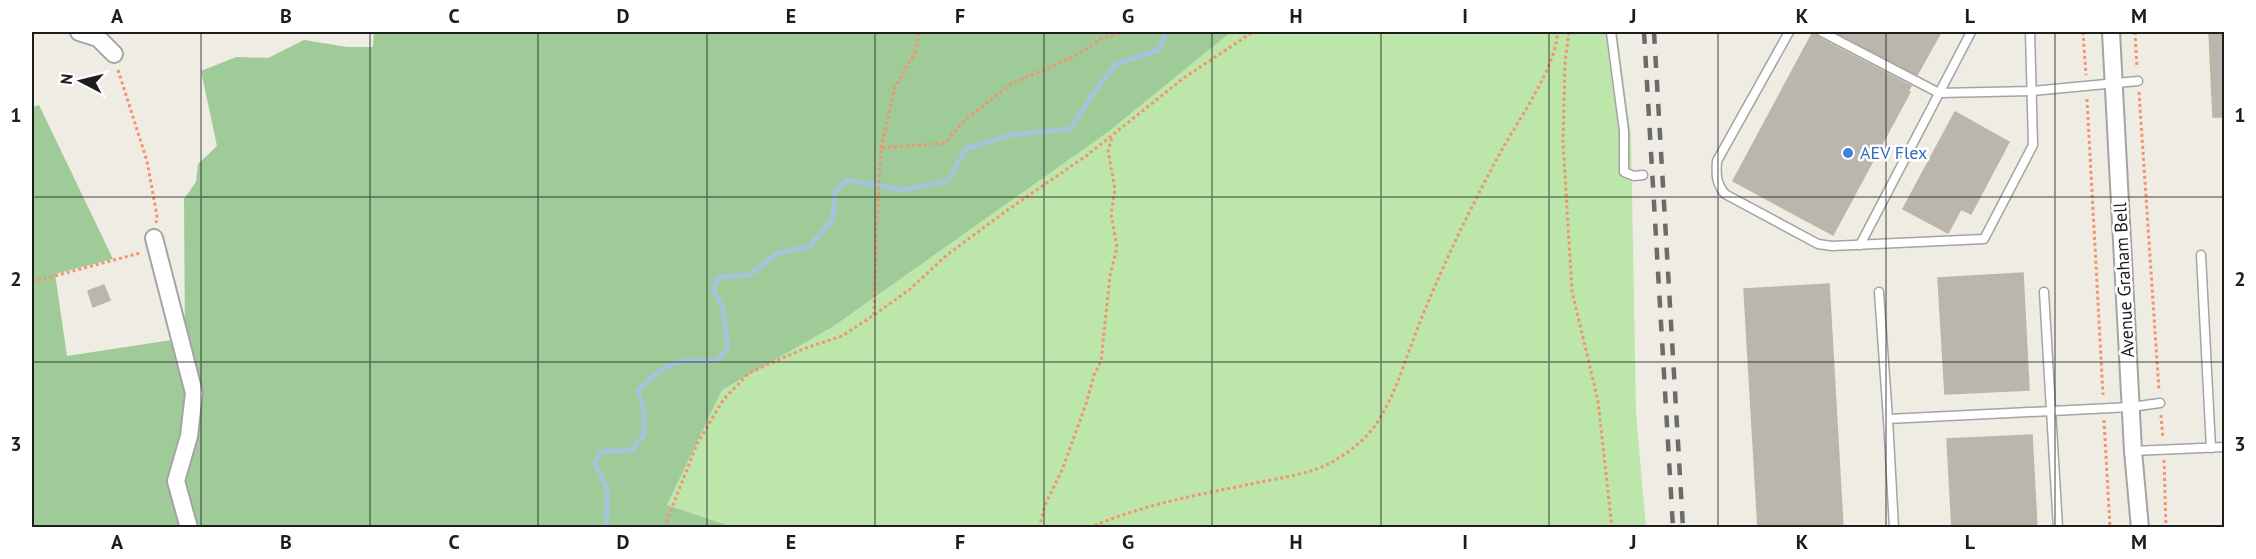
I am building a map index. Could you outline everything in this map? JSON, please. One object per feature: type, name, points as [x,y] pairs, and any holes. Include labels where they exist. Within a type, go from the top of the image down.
[{"type":"street","points":[[79,32],[98,38],[114,54]]},
{"type":"street","name":"Avenue Graham Bell","points":[[2111,32],[2133,451],[2140,528]]},
{"type":"street","points":[[154,238],[194,393],[189,436],[176,482],[189,528]]},
{"type":"lane","points":[[1611,32],[1624,131],[1624,172],[1634,176],[1643,175]]},
{"type":"lane","points":[[1789,32],[1717,161],[1718,185],[1725,194],[1818,244],[1832,246],[1984,239],[2033,145],[2030,32]]},
{"type":"lane","points":[[1822,32],[1939,93],[2032,91],[2138,81]]},
{"type":"lane","points":[[1860,245],[1971,32]]},
{"type":"lane","points":[[2201,255],[2211,448]]},
{"type":"lane","points":[[1879,292],[1894,528]]},
{"type":"lane","points":[[2044,292],[2058,528]]},
{"type":"lane","points":[[1888,419],[2131,407],[2160,403]]},
{"type":"lane","points":[[2133,451],[2224,447]]},
{"type":"path","points":[[874,315],[881,148],[895,87],[915,53],[919,32]]},
{"type":"path","points":[[881,148],[945,143],[965,120],[1011,84],[1075,56],[1100,39],[1124,32]]},
{"type":"path","points":[[664,528],[697,444],[723,400],[749,373],[803,349],[842,336],[874,315],[909,290],[947,255],[1112,135],[1185,77],[1253,32]]},
{"type":"path","points":[[1089,528],[1115,516],[1161,503],[1308,472],[1332,462],[1356,446],[1379,421],[1395,390],[1420,322],[1453,247],[1486,178],[1553,57],[1557,32]]},
{"type":"path","points":[[1569,32],[1565,61],[1563,142],[1572,291],[1598,401],[1612,528]]},
{"type":"path","points":[[2083,32],[2110,528]]},
{"type":"path","points":[[2135,32],[2163,450],[2166,528]]},
{"type":"path","points":[[32,282],[132,256],[145,251],[154,238],[157,216],[147,161],[114,54]]},
{"type":"path","points":[[1040,528],[1045,505],[1062,470],[1094,375],[1101,361],[1110,276],[1116,247],[1111,214],[1115,189],[1108,151],[1112,135]]},
{"type":"green space","points":[[374,32],[1231,32],[1108,132],[834,326],[722,390],[667,505],[732,527],[32,527],[32,107],[39,105],[113,259],[55,274],[67,356],[185,338],[184,199],[196,182],[198,164],[217,146],[201,71],[236,57],[268,58],[304,40],[347,47],[373,47]]},
{"type":"green space","points":[[1231,32],[1617,32],[1631,136],[1636,413],[1646,527],[732,528],[667,505],[722,390],[834,326],[1108,132]]},
{"type":"building","points":[[1813,32],[1816,32],[1819,38],[1911,86],[1908,91],[1910,92],[1833,235],[1733,181]]},
{"type":"building","points":[[1835,32],[1941,32],[1917,75]]},
{"type":"building","points":[[2209,32],[2224,32],[2224,117],[2213,117]]},
{"type":"building","points":[[1955,112],[2009,142],[1971,214],[1961,209],[1948,233],[1903,209]]},
{"type":"building","points":[[2023,273],[2029,390],[1945,394],[1938,278]]},
{"type":"building","points":[[1829,284],[1843,528],[1758,528],[1744,289]]},
{"type":"building","points":[[104,285],[110,300],[93,307],[88,291]]},
{"type":"building","points":[[2032,435],[2037,528],[1952,528],[1947,439]]},
{"type":"waterway","points":[[607,528],[607,488],[595,464],[600,452],[632,450],[644,435],[644,411],[638,390],[658,372],[681,362],[717,361],[728,347],[723,309],[713,289],[719,277],[749,275],[778,253],[809,247],[833,219],[835,192],[847,180],[902,190],[948,181],[966,149],[1010,135],[1071,129],[1090,98],[1116,64],[1159,50],[1166,32]]},
{"type":"railway","points":[[1644,32],[1673,528]]},
{"type":"railway","points":[[1654,32],[1683,528]]},
{"type":"place","name":"AEV Flex","points":[[1848,153]]}]
